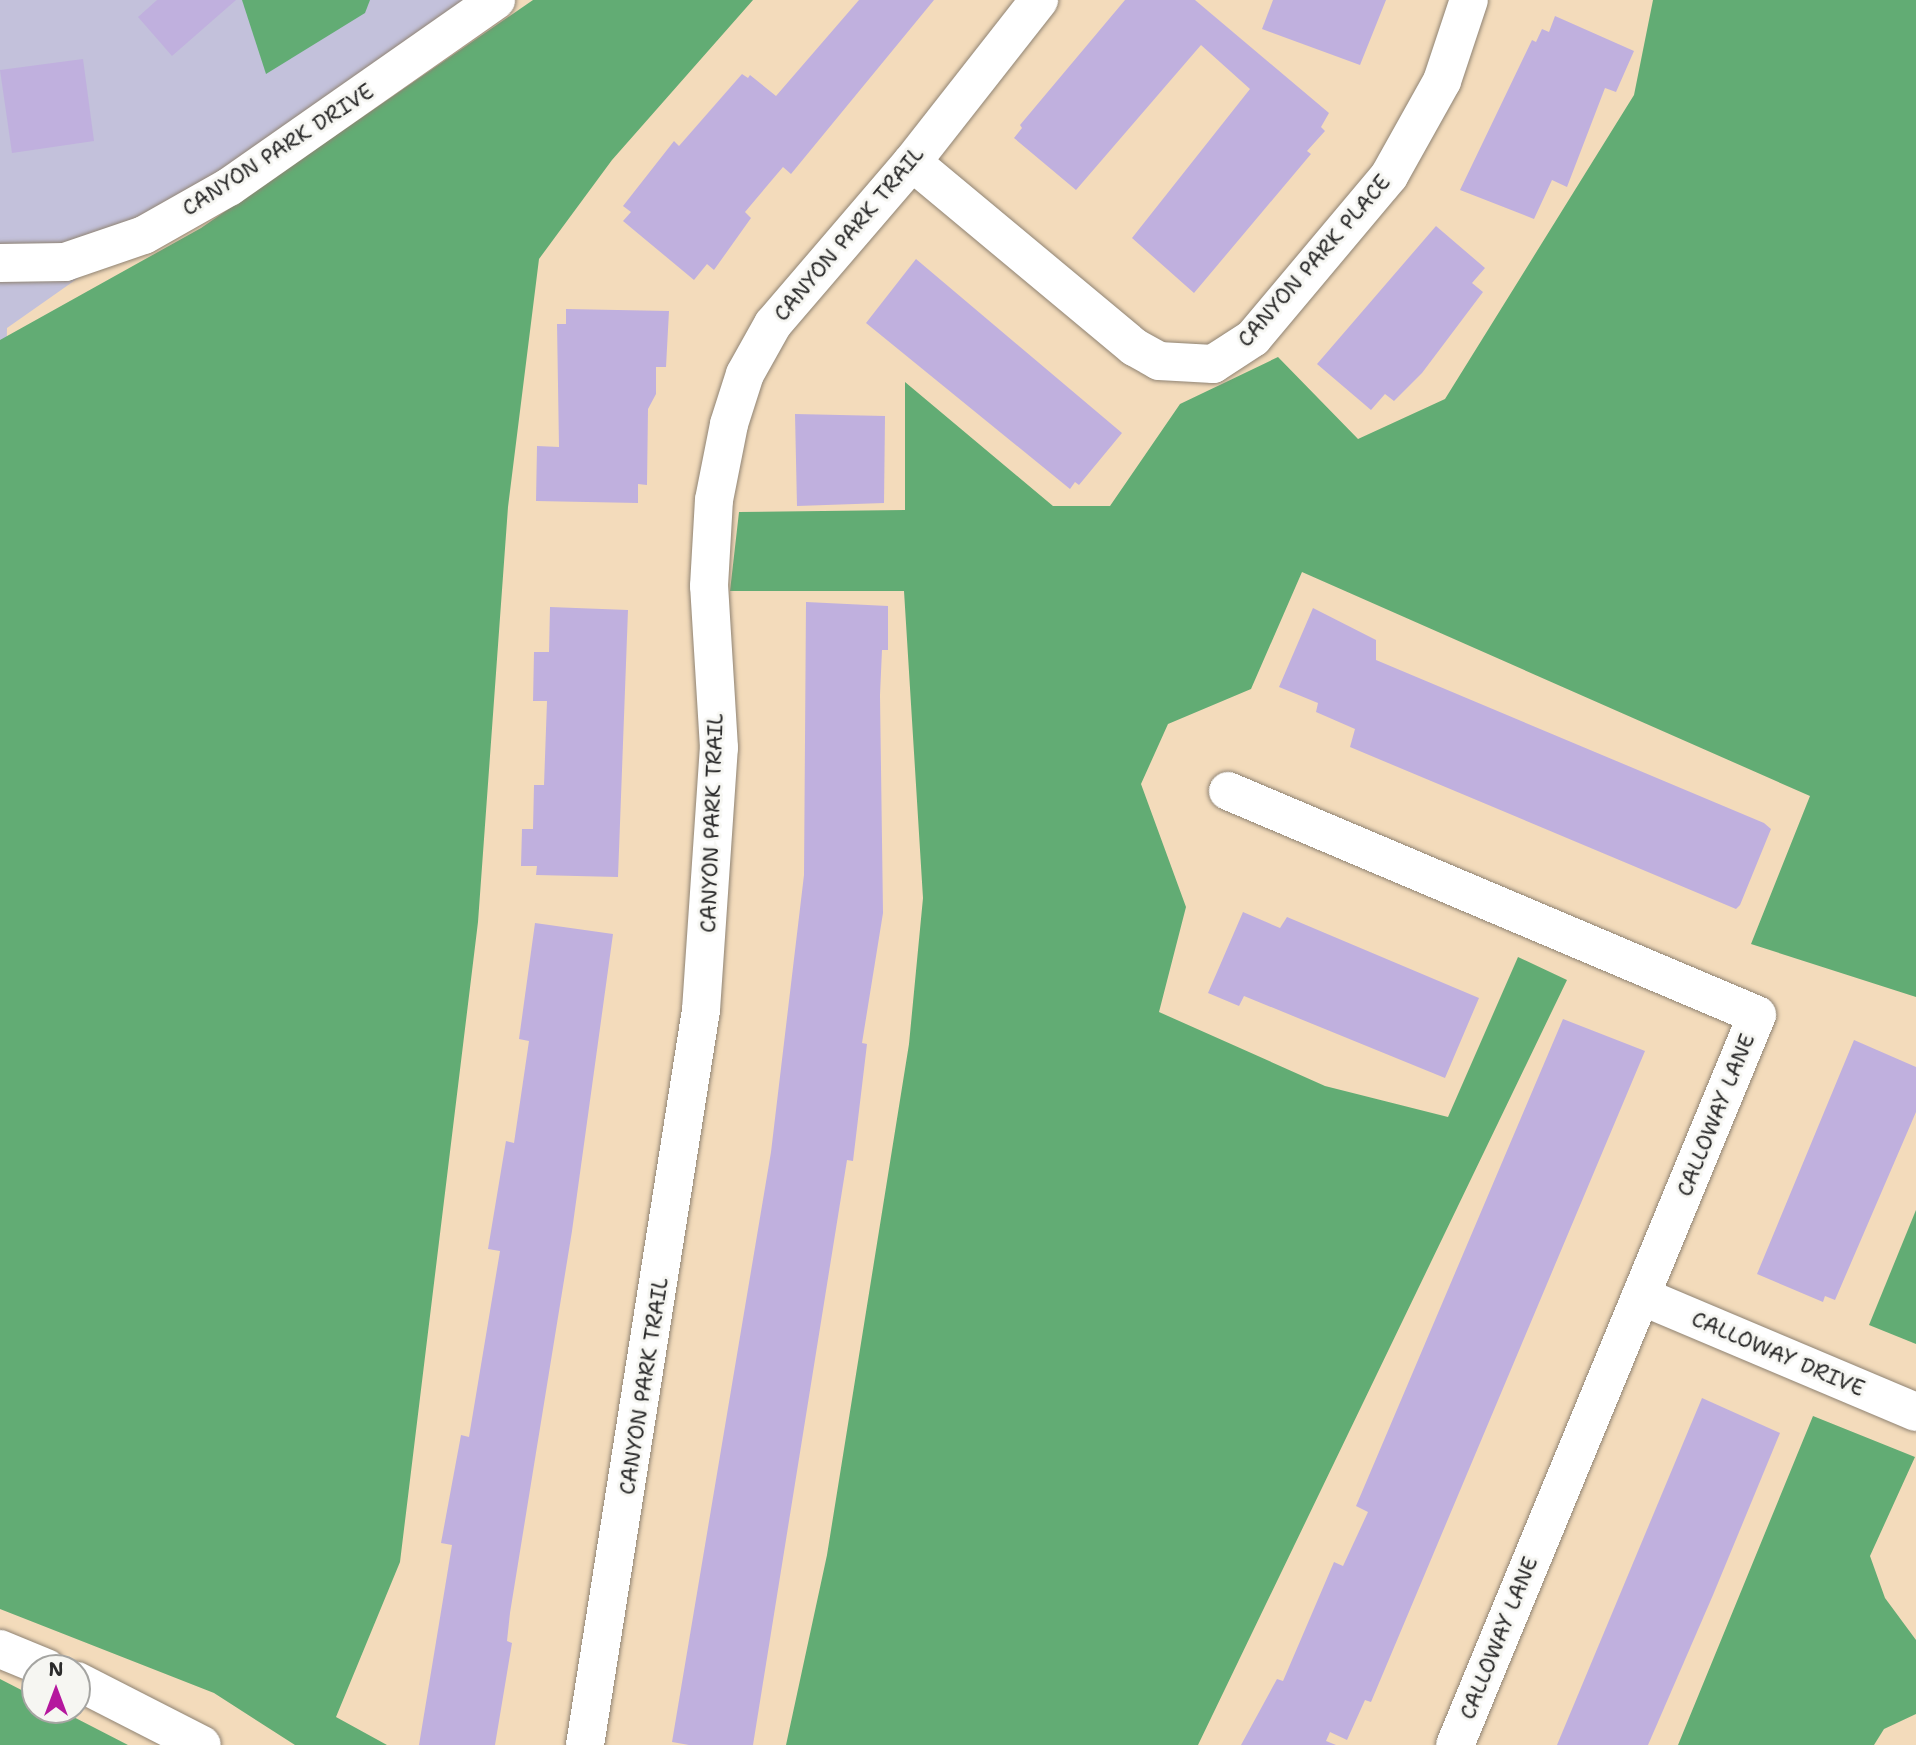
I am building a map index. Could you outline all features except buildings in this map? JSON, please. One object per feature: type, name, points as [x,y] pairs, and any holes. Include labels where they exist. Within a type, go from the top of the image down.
[{"type":"street","name":"CANYON PARK DRIVE","points":[[0,263],[65,262],[144,235],[229,187],[496,0]]},
{"type":"street","name":"CANYON PARK TRAIL","points":[[585,1745],[701,1010],[719,748],[709,586],[714,500],[729,424],[745,374],[773,324],[912,162],[1039,0]]},
{"type":"street","name":"CANYON PARK PLACE","points":[[912,162],[1134,347],[1159,361],[1213,364],[1253,338],[1389,176],[1442,81],[1469,0]]},
{"type":"street","name":"CALLOWAY LANE","points":[[1228,791],[1757,1015],[1455,1745]]},
{"type":"street","name":"CALLOWAY DRIVE","points":[[1641,1296],[1916,1412]]},
{"type":"street","points":[[0,1648],[21,1657]]},
{"type":"street","points":[[91,1688],[202,1745]]},
{"type":"shaded area","points":[[0,0],[474,0],[7,328],[0,703]]},
{"type":"green space","points":[[242,0],[370,0],[365,13],[266,74]]},
{"type":"green space","points":[[533,0],[753,0],[612,160],[539,259],[508,507],[478,922],[400,1562],[336,1717],[387,1745],[295,1745],[214,1693],[0,1609],[0,340],[201,228]]},
{"type":"green space","points":[[1653,0],[1916,0],[1916,997],[1751,944],[1810,796],[1302,572],[1251,689],[1168,724],[1141,784],[1186,907],[1159,1012],[1325,1086],[1448,1117],[1518,957],[1567,980],[1198,1745],[786,1745],[827,1555],[909,1044],[923,898],[904,591],[730,591],[739,512],[905,510],[905,382],[1053,506],[1110,506],[1180,404],[1278,357],[1358,439],[1445,399],[1634,95]]},
{"type":"green space","points":[[1916,1210],[1916,1344],[1869,1325]]},
{"type":"green space","points":[[1813,1416],[1915,1457],[1870,1556],[1885,1598],[1916,1640],[1916,1714],[1884,1729],[1874,1745],[1678,1745]]},
{"type":"green space","points":[[0,1679],[21,1690],[21,1724],[87,1724],[128,1745],[0,1745]]}]
